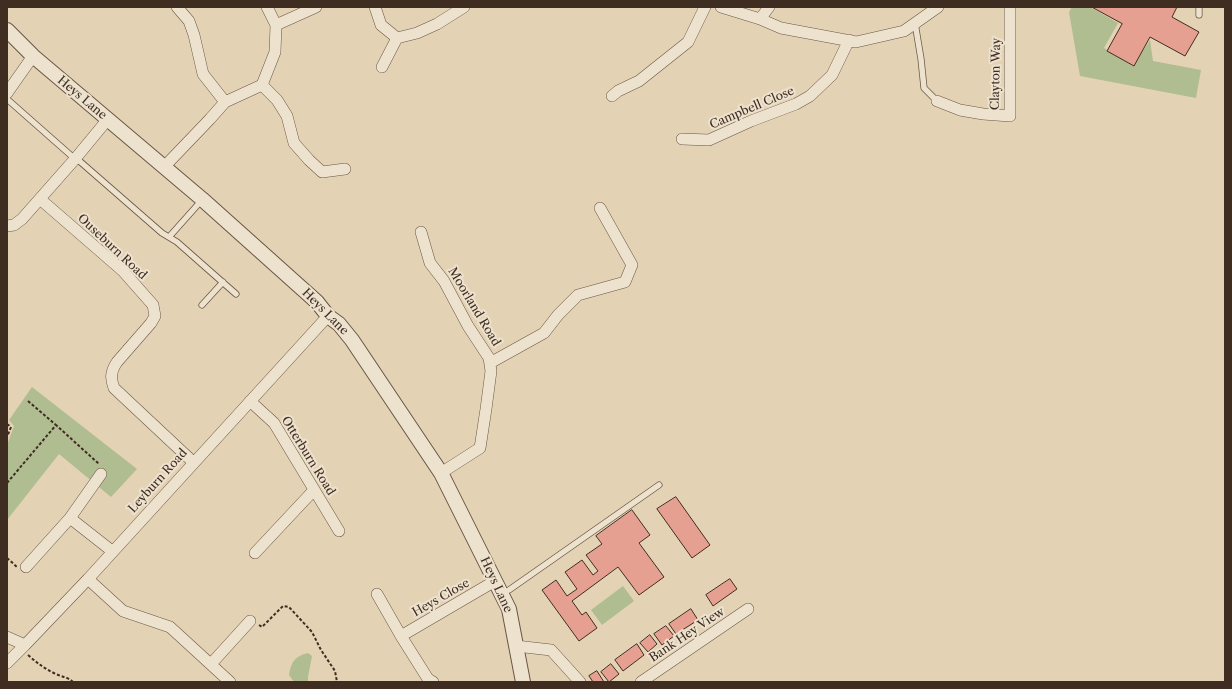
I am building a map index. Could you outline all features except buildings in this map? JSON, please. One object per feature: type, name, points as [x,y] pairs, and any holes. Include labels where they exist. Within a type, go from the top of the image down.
[{"type":"street","points":[[177,7],[189,21],[194,35],[203,74],[225,102]]},
{"type":"street","points":[[164,167],[225,102],[262,85],[275,52],[276,25],[267,7]]},
{"type":"street","points":[[276,25],[316,7]]},
{"type":"street","points":[[375,7],[381,25],[397,38]]},
{"type":"street","points":[[382,67],[397,38],[416,33],[437,24],[464,7]]},
{"type":"street","points":[[612,96],[618,91],[639,81],[688,42],[705,7]]},
{"type":"street","points":[[721,7],[760,19],[781,28],[856,42],[904,31],[938,7]]},
{"type":"street","points":[[760,19],[769,7]]},
{"type":"street","name":"Clayton Way","points":[[937,101],[960,110],[983,114],[1010,116],[1010,7]]},
{"type":"street","name":"Heys Lane","points":[[7,30],[33,56],[202,199],[317,302],[328,316],[339,324],[352,340],[441,473],[509,609],[523,682]]},
{"type":"street","name":"Campbell Close","points":[[682,139],[709,140],[751,121],[796,104],[810,96],[832,75],[849,40]]},
{"type":"street","points":[[7,93],[33,56]]},
{"type":"street","points":[[262,85],[277,100],[287,116],[294,143],[309,160],[322,172],[344,170]]},
{"type":"street","points":[[7,226],[14,225],[22,219],[108,119]]},
{"type":"street","name":"Ouseburn Road","points":[[40,199],[123,271],[154,305],[155,316],[151,323],[117,362],[113,368],[111,381],[114,388],[193,462]]},
{"type":"street","points":[[490,363],[544,333],[558,315],[578,295],[625,282],[632,265],[600,208]]},
{"type":"street","name":"Moorland Road","points":[[421,232],[430,262],[444,281],[468,326],[489,358],[490,363],[487,401],[480,448],[441,473]]},
{"type":"street","name":"Leyburn Road","points":[[7,663],[88,578],[328,316]]},
{"type":"street","name":"Otterburn Road","points":[[250,401],[274,423],[339,531]]},
{"type":"street","points":[[26,567],[70,518],[101,474]]},
{"type":"street","points":[[256,553],[314,490]]},
{"type":"street","points":[[70,518],[112,551]]},
{"type":"street","points":[[88,578],[123,611],[170,627],[230,682]]},
{"type":"street","name":"Heys Close","points":[[401,636],[498,587]]},
{"type":"street","points":[[377,594],[428,679],[433,682]]},
{"type":"street","name":"Bank Hey View","points":[[641,682],[748,609]]},
{"type":"street","points":[[211,664],[250,621]]},
{"type":"street","points":[[7,637],[23,647]]},
{"type":"street","points":[[516,646],[551,650],[580,682]]},
{"type":"lane","points":[[1199,7],[1199,15]]},
{"type":"lane","points":[[915,23],[924,88],[937,101]]},
{"type":"lane","points":[[7,99],[162,233],[177,242],[236,294]]},
{"type":"lane","points":[[169,237],[202,199]]},
{"type":"lane","points":[[202,305],[223,282]]},
{"type":"lane","points":[[498,587],[509,590],[659,485]]},
{"type":"path","points":[[28,401],[101,466],[101,474]]},
{"type":"path","points":[[7,424],[11,427],[7,437]]},
{"type":"path","points":[[7,484],[56,425]]},
{"type":"path","points":[[250,621],[262,627],[283,606],[289,607],[312,632],[321,650],[335,671],[337,682]]},
{"type":"path","points":[[23,647],[42,667],[68,678],[73,682]]},
{"type":"green space","points":[[1072,7],[1090,7],[1118,23],[1104,48],[1133,66],[1150,40],[1153,61],[1201,70],[1196,98],[1080,76],[1069,12]]},
{"type":"green space","points":[[32,387],[137,469],[111,497],[59,454],[7,520],[7,445],[14,426],[9,420]]},
{"type":"green space","points":[[623,586],[634,601],[602,625],[591,610]]},
{"type":"green space","points":[[308,653],[312,656],[308,682],[294,682],[289,675],[292,663],[300,656]]}]
